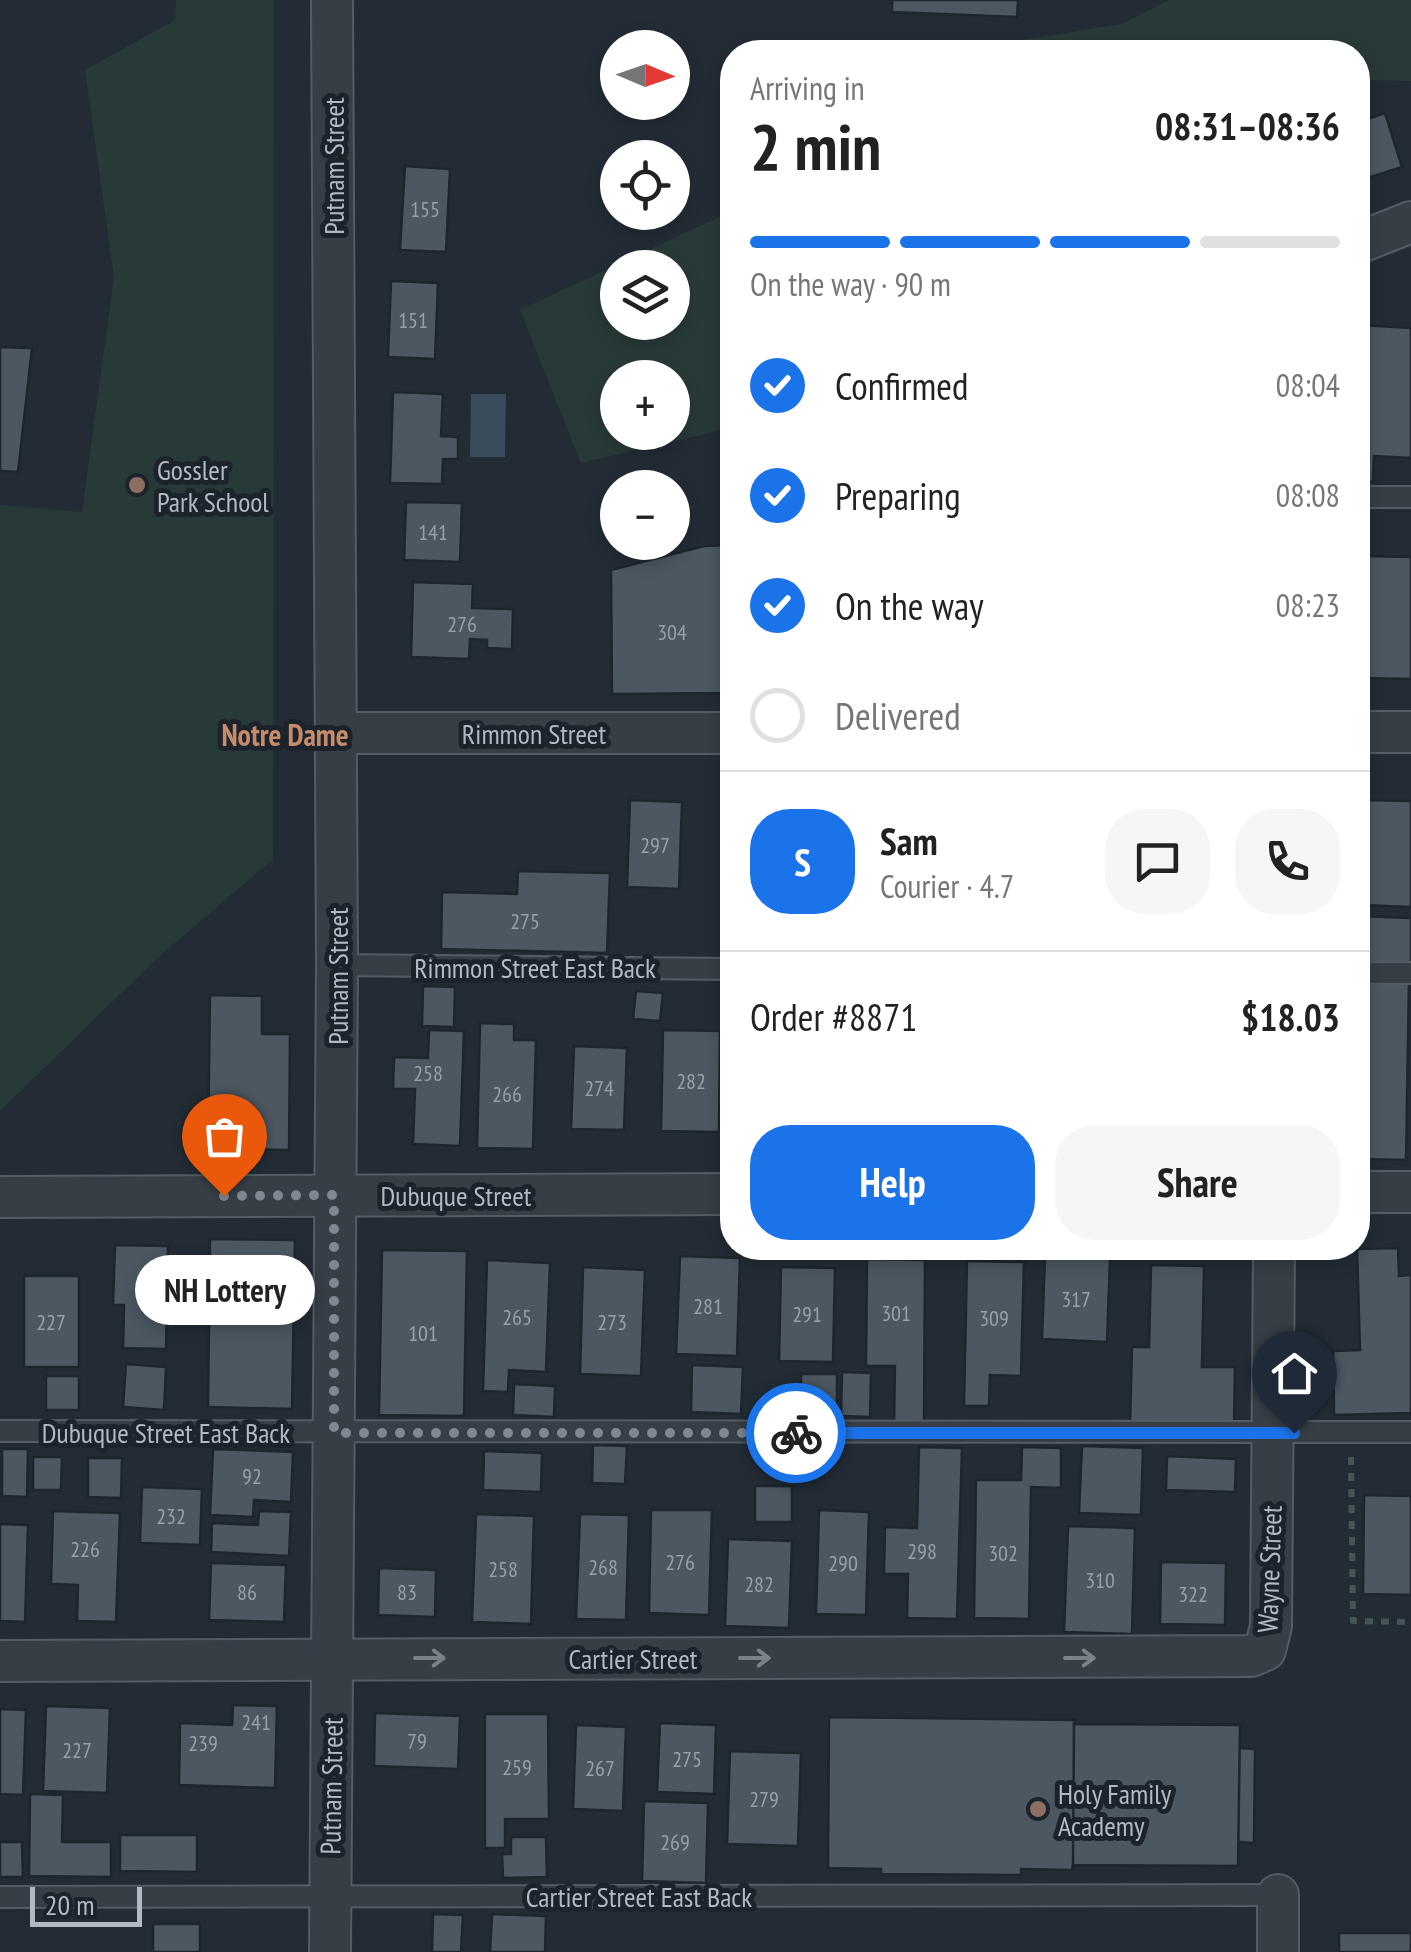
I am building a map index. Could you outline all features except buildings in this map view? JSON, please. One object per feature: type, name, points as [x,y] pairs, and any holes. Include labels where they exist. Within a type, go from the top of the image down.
[{"type":"street","name":"Putnam Street","points":[[330,1952],[338,966],[332,0]]},
{"type":"street","points":[[1370,238],[1411,222]]},
{"type":"street","points":[[1370,732],[1411,732]]},
{"type":"street","name":"Rimmon Street","points":[[336,734],[720,733]]},
{"type":"street","points":[[1370,1192],[1411,1192]]},
{"type":"street","name":"Dubuque Street","points":[[0,1197],[720,1194]]},
{"type":"street","name":"Wayne Street","points":[[1265,1650],[1271,1626],[1274,1260]]},
{"type":"street","name":"Cartier Street","points":[[0,1661],[1234,1658],[1265,1650]]},
{"type":"street","points":[[1278,1894],[1278,1952]]},
{"type":"lane","points":[[1370,497],[1411,498]]},
{"type":"lane","name":"Rimmon Street East Back","points":[[338,966],[720,969]]},
{"type":"lane","points":[[1370,973],[1411,973]]},
{"type":"lane","name":"Dubuque Street East Back","points":[[0,1431],[1411,1432]]},
{"type":"lane","name":"Cartier Street East Back","points":[[0,1896],[1278,1894]]},
{"type":"path","points":[[1351,1446],[1353,1621],[1411,1622]]},
{"type":"shaded area","name":"Gossler Park School","points":[[176,0],[274,0],[273,859],[153,962],[0,1111],[0,505],[82,512],[114,277],[85,70],[175,20]]},
{"type":"shaded area","points":[[1169,0],[1411,0],[1411,81],[1370,80],[1370,40],[1021,40],[1122,24]]},
{"type":"shaded area","points":[[720,217],[720,429],[690,437],[690,360],[600,360],[600,450],[636,450],[581,463],[520,310],[600,273],[600,340],[690,340],[690,250],[648,250]]},
{"type":"water","points":[[471,394],[506,394],[505,457],[470,457]]},
{"type":"way so far","points":[[224,1196],[334,1195],[334,1433],[796,1433]]},
{"type":"place","name":"Gossler Park School","points":[[137,485]]},
{"type":"place","name":"NH Lottery","points":[[224,1196]]},
{"type":"place","name":"Holy Family Academy","points":[[1038,1809]]},
{"type":"district","name":"Notre Dame","points":[[285,734]]},
{"type":"route","points":[[796,1433],[1294,1433]]}]
